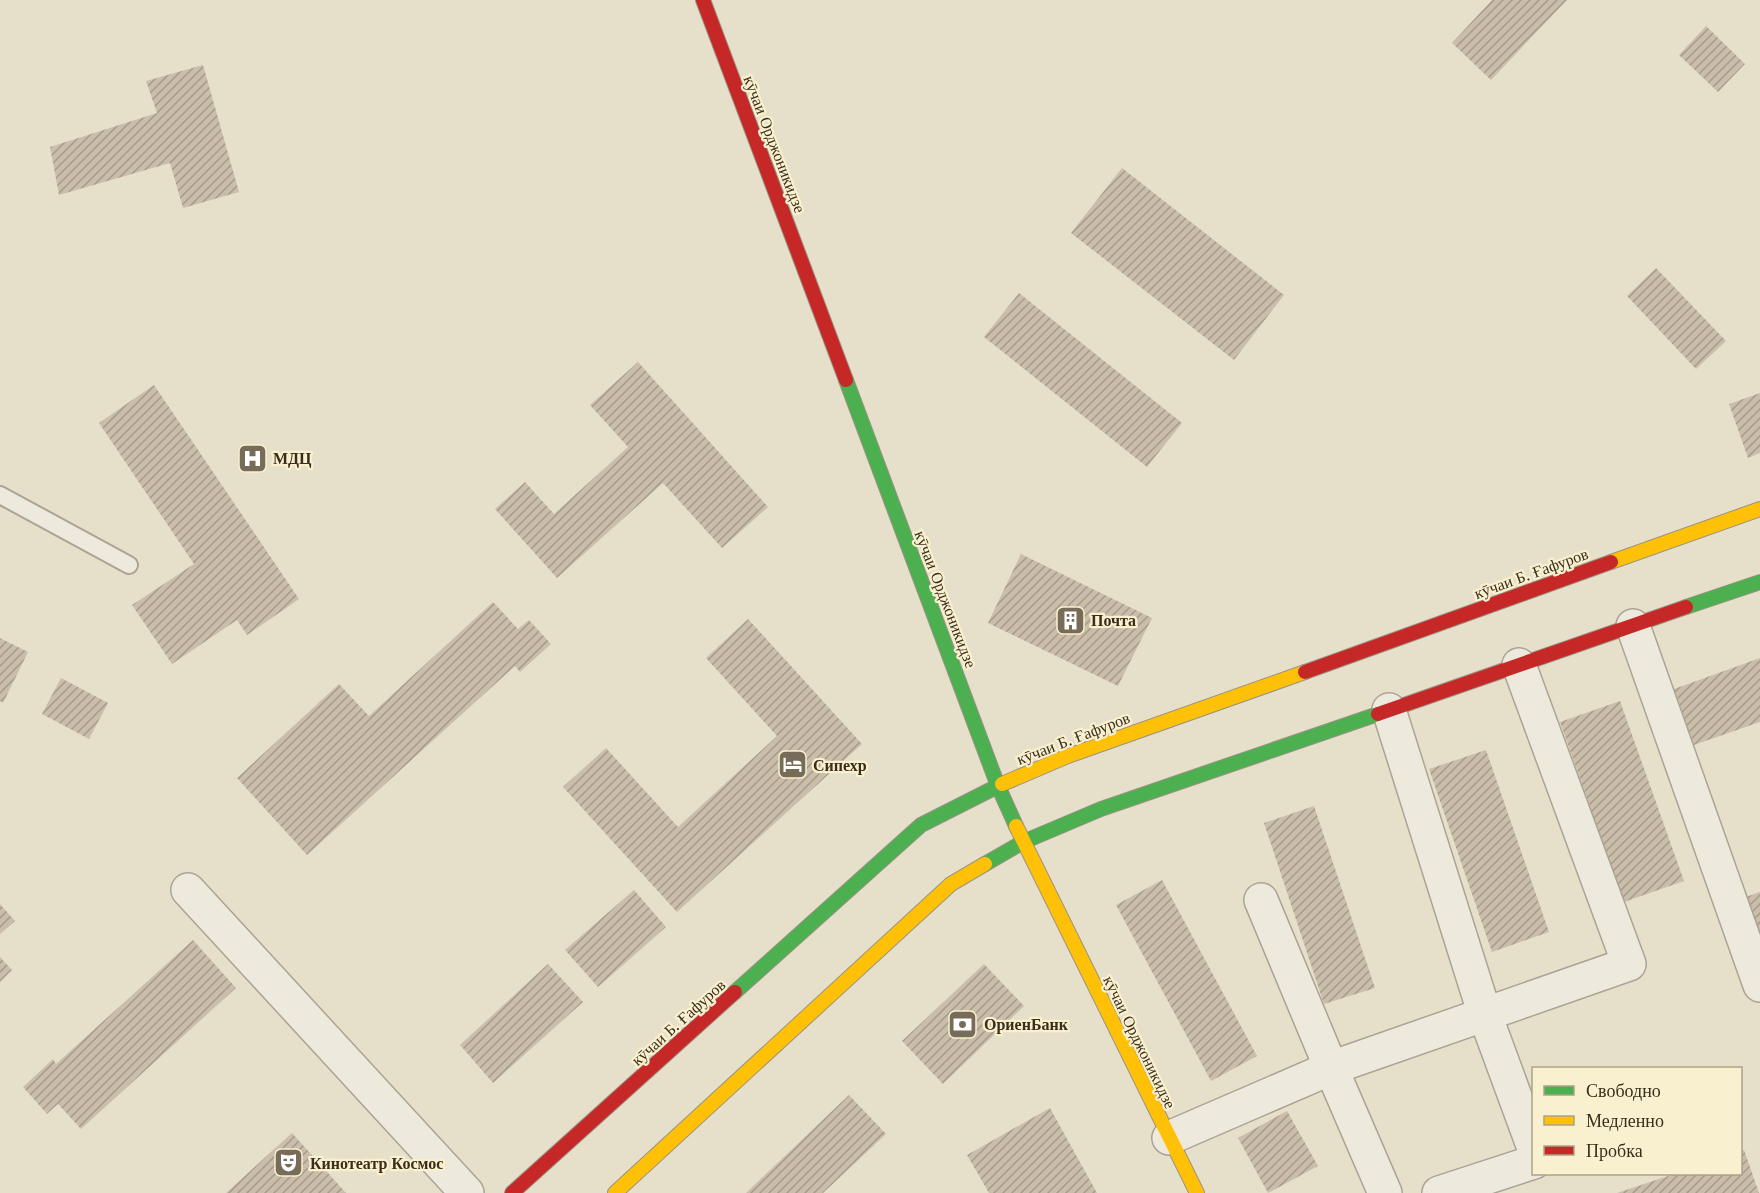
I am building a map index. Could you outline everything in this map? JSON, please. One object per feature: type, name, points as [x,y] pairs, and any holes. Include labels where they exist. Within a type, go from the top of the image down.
[{"type":"main road","name":"кӯчаи Орджоникидзе","points":[[703,0],[998,786],[1023,842],[1197,1193]]},
{"type":"main road","name":"кӯчаи Б. Ғафуров","points":[[512,1193],[921,825],[998,786],[1068,756],[1760,509]]},
{"type":"main road","points":[[615,1193],[951,884],[1023,842],[1101,809],[1760,582]]},
{"type":"street","points":[[1633,626],[1760,985]]},
{"type":"street","points":[[1169,1137],[1331,1068],[1629,964],[1519,665]]},
{"type":"street","points":[[1389,710],[1485,1015],[1532,1145]]},
{"type":"street","points":[[188,890],[467,1193]]},
{"type":"street","points":[[1261,900],[1385,1193]]},
{"type":"street","points":[[1439,1193],[1532,1162]]},
{"type":"lane","points":[[0,495],[129,565]]},
{"type":"building","points":[[1492,0],[1567,0],[1491,80],[1452,43]]},
{"type":"building","points":[[1706,26],[1745,64],[1718,92],[1679,55]]},
{"type":"building","points":[[203,65],[239,192],[183,208],[170,163],[59,195],[50,147],[157,113],[146,81]]},
{"type":"building","points":[[1122,168],[1284,295],[1234,360],[1071,233]]},
{"type":"building","points":[[1656,268],[1726,341],[1696,369],[1627,296]]},
{"type":"building","points":[[1019,293],[1182,423],[1147,467],[984,337]]},
{"type":"building","points":[[638,362],[768,507],[722,548],[663,483],[557,578],[495,509],[525,482],[554,514],[628,447],[590,405]]},
{"type":"building","points":[[154,385],[299,599],[247,635],[237,620],[172,664],[132,605],[194,564],[99,423]]},
{"type":"building","points":[[1760,393],[1760,453],[1748,458],[1729,404]]},
{"type":"building","name":"Почта","points":[[1021,554],[1152,618],[1118,686],[988,623]]},
{"type":"building","points":[[493,602],[518,629],[529,620],[551,644],[520,672],[515,666],[307,855],[237,778],[339,684],[369,716]]},
{"type":"building","name":"Сипехр","points":[[748,619],[862,744],[677,912],[563,787],[606,748],[678,827],[777,736],[706,658]]},
{"type":"building","points":[[0,638],[28,652],[3,703],[0,701]]},
{"type":"building","points":[[1760,658],[1760,722],[1694,745],[1674,689]]},
{"type":"building","points":[[61,678],[108,703],[89,739],[42,714]]},
{"type":"building","points":[[1620,701],[1684,881],[1624,902],[1560,722]]},
{"type":"building","points":[[1486,750],[1549,932],[1492,952],[1429,769]]},
{"type":"building","points":[[1314,806],[1375,988],[1324,1004],[1264,823]]},
{"type":"building","points":[[1162,880],[1257,1056],[1211,1081],[1116,905]]},
{"type":"building","points":[[634,890],[666,927],[598,987],[565,950]]},
{"type":"building","points":[[1760,892],[1760,956],[1740,899]]},
{"type":"building","points":[[0,904],[15,921],[0,934]]},
{"type":"building","points":[[193,940],[236,988],[81,1129],[58,1104],[47,1114],[23,1087],[53,1059],[56,1064]]},
{"type":"building","points":[[0,957],[12,970],[0,982]]},
{"type":"building","points":[[548,964],[583,1002],[493,1083],[460,1045]]},
{"type":"building","name":"ОриенБанк","points":[[984,964],[1024,1006],[943,1084],[902,1041]]},
{"type":"building","points":[[849,1095],[886,1134],[823,1193],[746,1193]]},
{"type":"building","points":[[1050,1108],[1097,1193],[989,1193],[967,1155]]},
{"type":"building","points":[[1287,1111],[1318,1166],[1268,1193],[1238,1138]]},
{"type":"building","name":"Кинотеатр Космос","points":[[292,1133],[346,1193],[226,1193]]},
{"type":"building","points":[[1742,1150],[1744,1150],[1759,1193],[1617,1193],[1671,1175],[1742,1175]]},
{"type":"traffic: fast","points":[[846,380],[998,786],[1016,826]]},
{"type":"traffic: fast","points":[[1686,607],[1760,582]]},
{"type":"traffic: fast","points":[[985,864],[1023,842],[1101,809],[1378,714]]},
{"type":"traffic: fast","points":[[735,992],[921,825],[1002,784]]},
{"type":"traffic: slow","points":[[1611,562],[1760,509]]},
{"type":"traffic: slow","points":[[1002,784],[1068,756],[1305,672]]},
{"type":"traffic: slow","points":[[1016,826],[1197,1193]]},
{"type":"traffic: slow","points":[[615,1193],[951,884],[985,864]]},
{"type":"traffic: jam","points":[[703,0],[846,380]]},
{"type":"traffic: jam","points":[[1305,672],[1611,562]]},
{"type":"traffic: jam","points":[[1378,714],[1686,607]]},
{"type":"traffic: jam","points":[[512,1193],[735,992]]},
{"type":"place","name":"МДЦ","points":[[252,458]]},
{"type":"place","name":"Почта","points":[[1070,620]]},
{"type":"place","name":"Сипехр","points":[[792,765]]},
{"type":"place","name":"ОриенБанк","points":[[963,1024]]},
{"type":"place","name":"Кинотеатр Космос","points":[[289,1163]]}]
